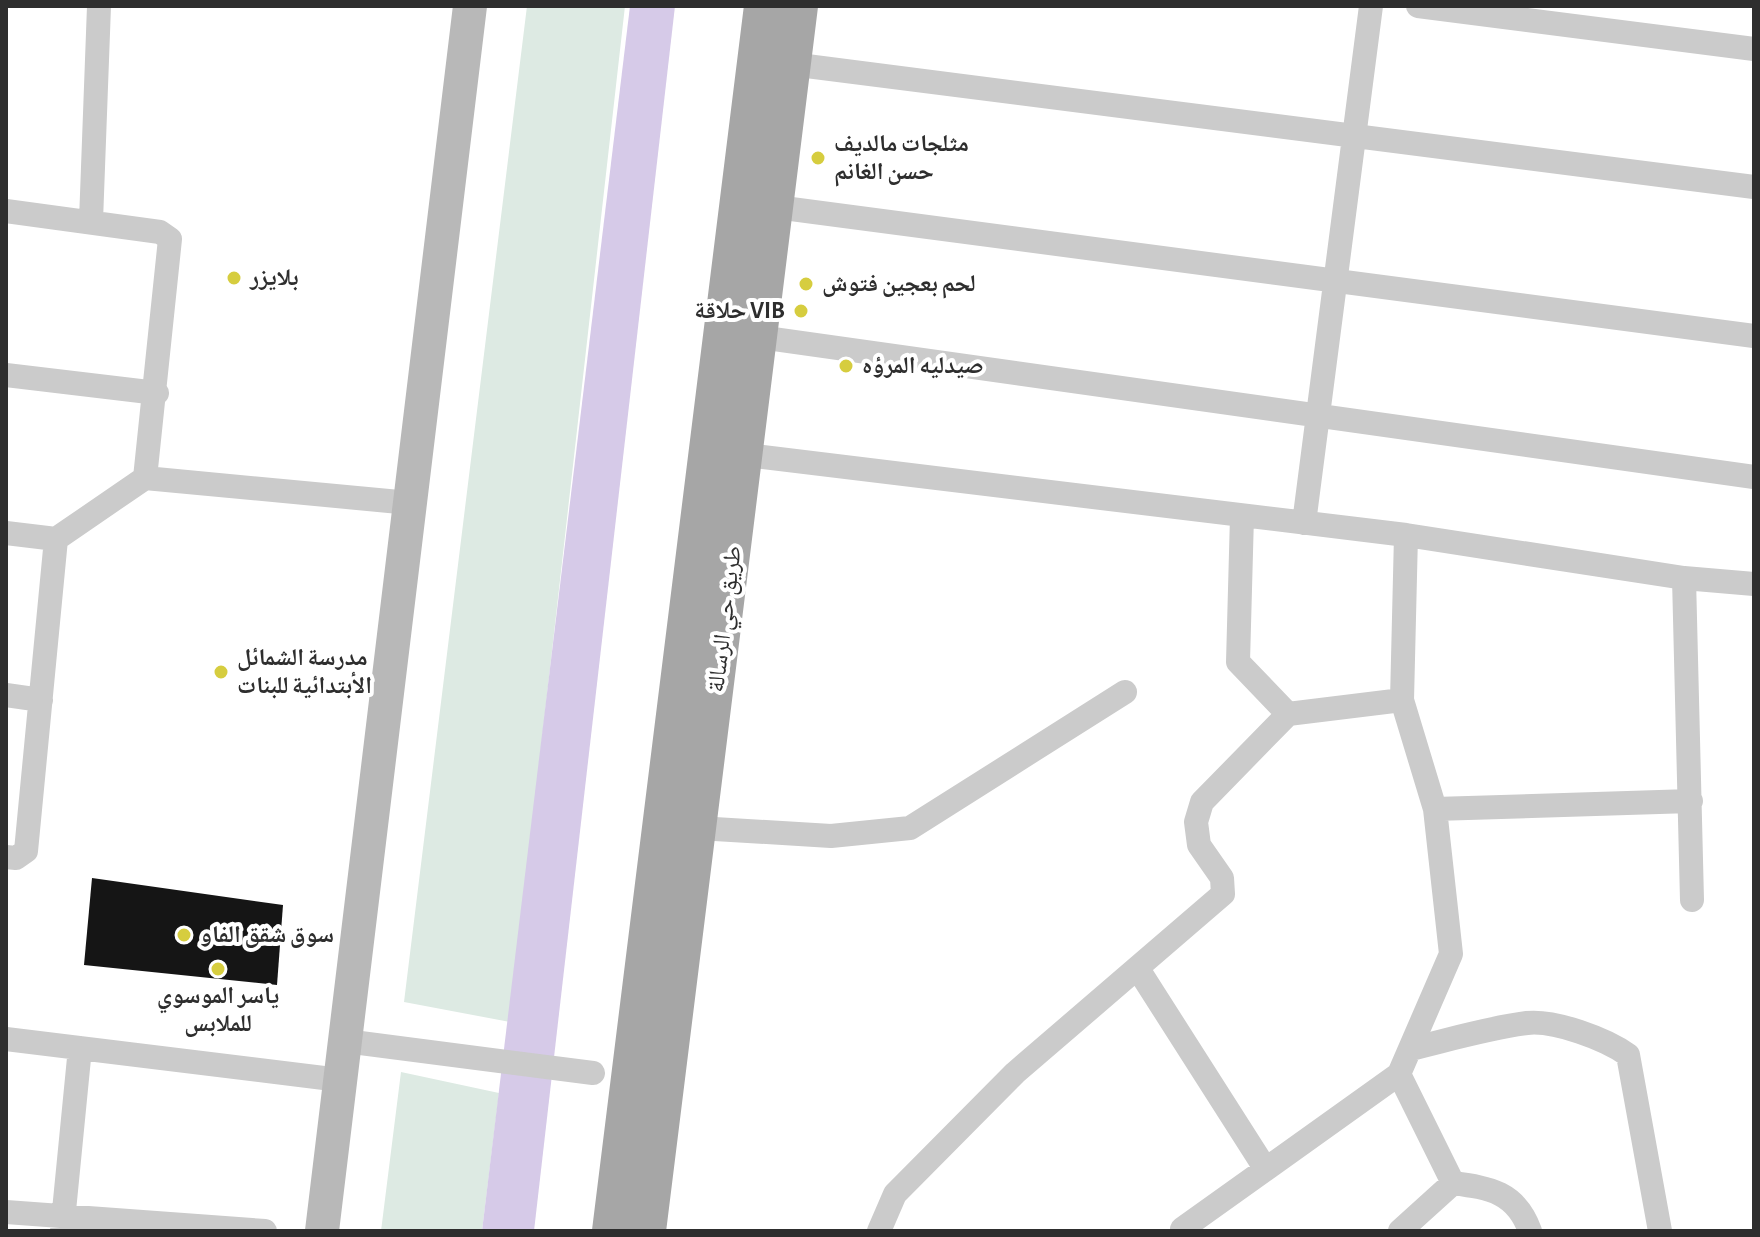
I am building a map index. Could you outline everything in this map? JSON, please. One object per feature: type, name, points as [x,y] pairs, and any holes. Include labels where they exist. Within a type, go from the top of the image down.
[{"type":"main road","name":"طريق حي الرسالة","points":[[647,1231],[639,1153],[611,1074],[763,6]]},
{"type":"main road","name":"طريق حي الرسالة","points":[[611,1231],[666,1079],[746,455],[799,6]]},
{"type":"main road","points":[[611,1074],[666,1079]]},
{"type":"street","points":[[91,221],[99,6]]},
{"type":"street","points":[[322,1231],[470,6]]},
{"type":"street","points":[[1304,523],[1371,6]]},
{"type":"street","points":[[1418,6],[1754,49]]},
{"type":"street","points":[[791,64],[1754,187]]},
{"type":"street","points":[[776,207],[1754,336]]},
{"type":"street","points":[[6,211],[160,232],[170,239],[157,393],[145,478]]},
{"type":"street","points":[[760,337],[1754,477]]},
{"type":"street","points":[[6,375],[157,393]]},
{"type":"street","points":[[746,455],[1406,535],[1684,578],[1754,584]]},
{"type":"street","points":[[6,533],[56,539],[145,478],[410,503]]},
{"type":"street","points":[[1242,516],[1238,662],[1288,714]]},
{"type":"street","points":[[1183,1231],[1265,1168],[1399,1074],[1451,954],[1435,809],[1402,700],[1406,535]]},
{"type":"street","points":[[6,857],[16,858],[26,851],[56,539]]},
{"type":"street","points":[[1684,578],[1692,900]]},
{"type":"street","points":[[698,828],[831,836],[910,828],[1125,692]]},
{"type":"street","points":[[6,695],[41,700]]},
{"type":"street","points":[[879,1231],[895,1194],[1015,1073],[1223,894],[1222,878],[1199,845],[1196,822],[1202,802],[1288,714],[1402,700]]},
{"type":"street","points":[[1435,809],[1691,801]]},
{"type":"street","points":[[1138,969],[1265,1168]]},
{"type":"street","points":[[1410,1049],[1530,1022],[1602,1038],[1628,1055],[1660,1231]]},
{"type":"street","points":[[6,1039],[340,1080]]},
{"type":"street","points":[[345,1041],[611,1074]]},
{"type":"street","points":[[63,1224],[80,1048]]},
{"type":"street","points":[[1399,1074],[1453,1183]]},
{"type":"street","points":[[1400,1231],[1453,1183]]},
{"type":"street","points":[[1453,1183],[1498,1191],[1523,1212],[1530,1231]]},
{"type":"street","points":[[6,1212],[63,1224],[265,1231]]},
{"type":"shaded area","points":[[527,6],[625,6],[510,1022],[404,1002]]},
{"type":"shaded area","points":[[630,6],[675,6],[534,1231],[482,1231]]},
{"type":"shaded area","points":[[401,1072],[499,1093],[482,1231],[381,1231]]},
{"type":"building","name":"سوق شقق الفاو","points":[[92,878],[283,905],[277,985],[84,965]]},
{"type":"place","name":"مثلجات مالديف حسن الغانم","points":[[818,158]]},
{"type":"place","name":"بلايزر","points":[[234,278]]},
{"type":"place","name":"لحم بعجين فتوش","points":[[806,284]]},
{"type":"place","name":"حلاقة VIB","points":[[801,311]]},
{"type":"place","name":"صيدليه المرؤه","points":[[846,366]]},
{"type":"place","name":"مدرسة الشمائل الأبتدائية للبنات","points":[[221,672]]},
{"type":"place","name":"سوق شقق الفاو","points":[[184,935]]},
{"type":"place","name":"ياسر الموسوي للملابس","points":[[218,969]]}]
